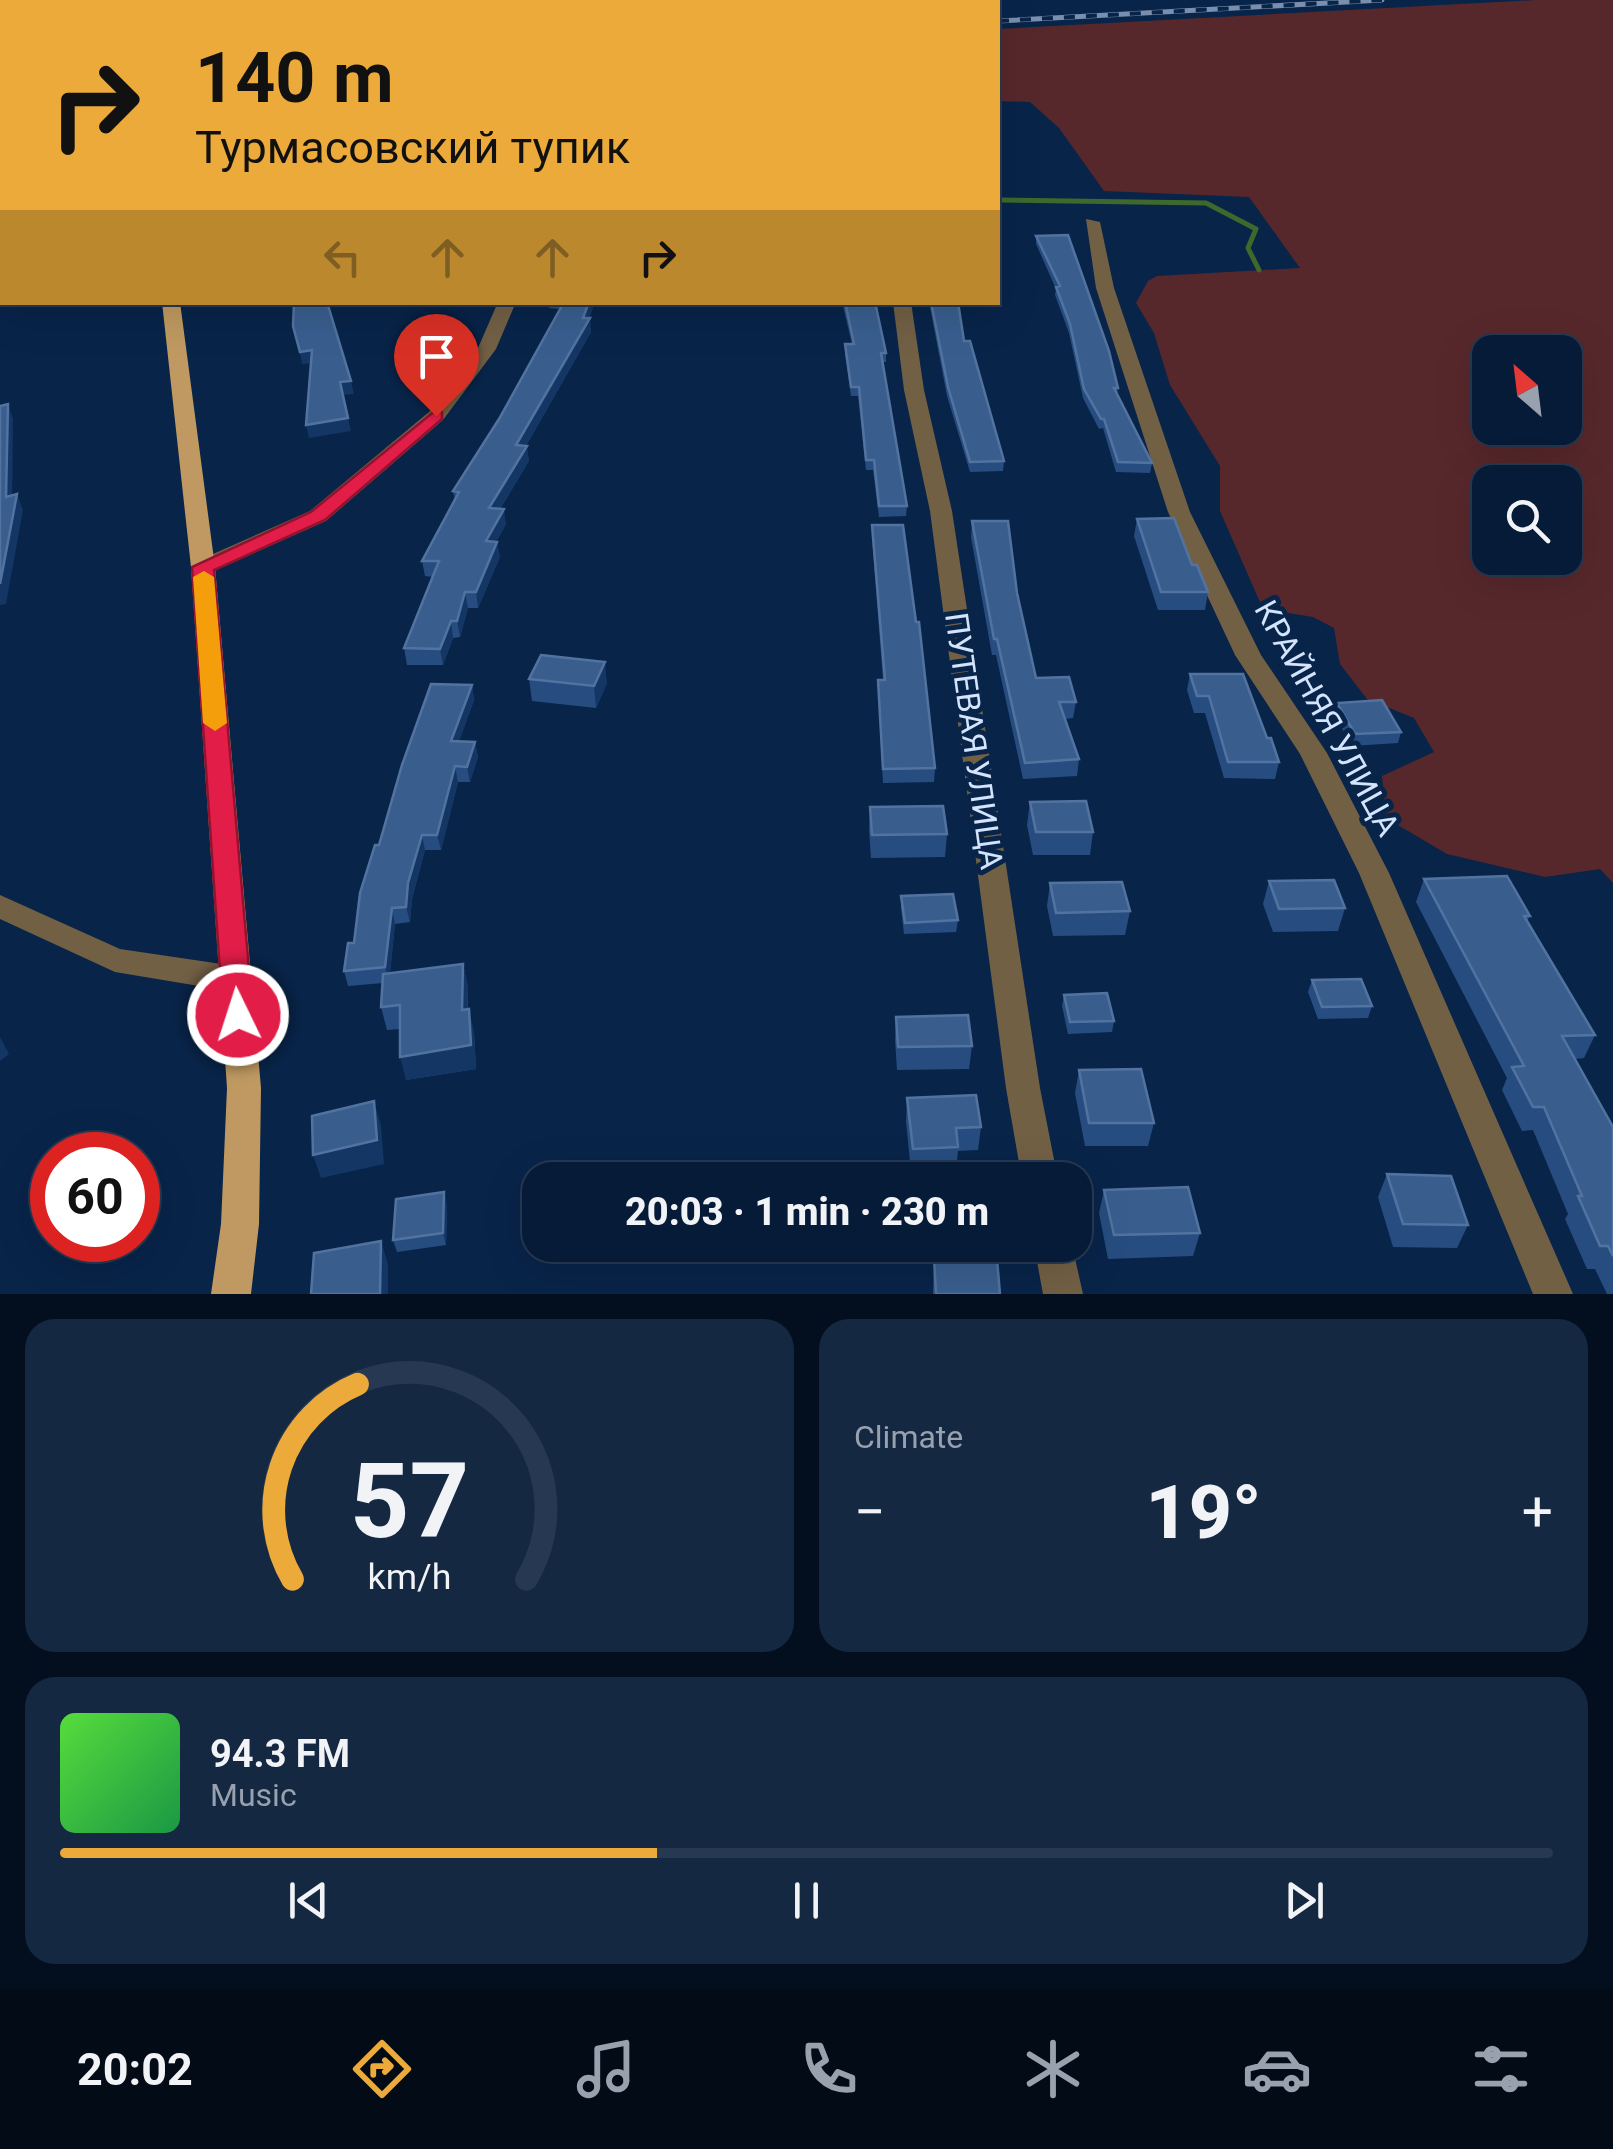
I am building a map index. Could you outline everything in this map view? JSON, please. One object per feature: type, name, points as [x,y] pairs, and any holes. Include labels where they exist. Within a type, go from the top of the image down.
[{"type":"main road","points":[[171,305],[203,567],[244,1088],[240,1224],[232,1294]]},
{"type":"street","name":"КРАЙНЯЯ УЛИЦА","points":[[1092,222],[1105,288],[1178,512],[1248,655],[1313,753],[1374,873],[1553,1294]]},
{"type":"street","points":[[203,567],[318,516],[436,416],[487,349],[506,305]]},
{"type":"street","name":"ПУТЕВАЯ УЛИЦА","points":[[902,305],[914,390],[941,511],[1022,1088],[1036,1162]]},
{"type":"street","points":[[0,906],[115,960],[236,979]]},
{"type":"street","points":[[1056,1262],[1062,1294]]},
{"type":"shaded area","points":[[1536,0],[1613,0],[1613,883],[1600,869],[1545,877],[1447,854],[1386,818],[1382,776],[1434,752],[1414,718],[1367,699],[1340,664],[1334,628],[1313,617],[1263,609],[1220,511],[1220,466],[1170,385],[1154,333],[1136,303],[1148,281],[1157,276],[1300,268],[1249,197],[1104,191],[1059,128],[1030,102],[1000,101],[1000,29]]},
{"type":"building","points":[[1068,235],[1109,351],[1118,388],[1114,388],[1152,463],[1118,462],[1104,419],[1084,389],[1070,324],[1056,287],[1060,286],[1036,236]]},
{"type":"building","points":[[294,305],[328,305],[351,381],[340,382],[348,418],[306,425],[312,350],[300,352],[293,326]]},
{"type":"building","points":[[562,305],[588,305],[583,318],[590,318],[516,445],[527,446],[489,508],[504,509],[486,541],[497,542],[476,592],[465,592],[457,621],[451,621],[440,649],[404,648],[439,561],[422,561],[459,492],[453,491],[499,419]]},
{"type":"building","points":[[846,305],[876,305],[907,506],[879,506],[874,460],[866,460],[859,387],[851,387],[845,344],[854,344]]},
{"type":"building","points":[[932,305],[958,305],[964,341],[970,341],[1004,461],[970,462],[948,387]]},
{"type":"building","points":[[8,404],[6,497],[17,494],[0,584],[0,406]]},
{"type":"building","points":[[1174,518],[1192,565],[1197,565],[1208,592],[1161,592],[1137,519]]},
{"type":"building","points":[[972,521],[1008,521],[1017,593],[1036,678],[1069,677],[1076,702],[1059,702],[1079,759],[1025,763],[994,639]]},
{"type":"building","points":[[872,525],[903,525],[919,622],[935,768],[883,769],[878,680],[885,680]]},
{"type":"building","points":[[541,655],[605,662],[594,686],[529,679]]},
{"type":"building","points":[[1190,674],[1243,674],[1279,762],[1228,762],[1209,696],[1197,696]]},
{"type":"building","points":[[431,684],[472,685],[451,741],[475,742],[467,767],[455,766],[437,835],[422,835],[408,883],[406,907],[392,908],[385,967],[344,971],[348,943],[354,943],[360,893]]},
{"type":"building","points":[[1382,700],[1401,732],[1355,734],[1337,703]]},
{"type":"building","points":[[1086,801],[1093,832],[1036,832],[1030,802]]},
{"type":"building","points":[[943,806],[947,834],[872,835],[870,807]]},
{"type":"building","points":[[1507,876],[1530,916],[1524,916],[1595,1035],[1562,1036],[1613,1127],[1613,1256],[1608,1246],[1600,1246],[1544,1107],[1533,1107],[1512,1067],[1524,1066],[1424,879]]},
{"type":"building","points":[[1334,880],[1345,908],[1279,909],[1269,881]]},
{"type":"building","points":[[1122,882],[1130,911],[1056,913],[1050,883]]},
{"type":"building","points":[[953,894],[958,920],[905,923],[901,896]]},
{"type":"building","points":[[463,964],[462,1010],[469,1009],[471,1045],[400,1057],[400,1005],[381,1007],[383,974]]},
{"type":"building","points":[[1361,979],[1372,1006],[1322,1007],[1312,980]]},
{"type":"building","points":[[1107,993],[1114,1021],[1070,1022],[1064,995]]},
{"type":"building","points":[[968,1015],[972,1046],[898,1047],[896,1017]]},
{"type":"building","points":[[1141,1069],[1154,1123],[1089,1123],[1079,1070]]},
{"type":"building","points":[[976,1095],[981,1127],[956,1128],[958,1147],[913,1149],[907,1098]]},
{"type":"building","points":[[374,1101],[377,1140],[313,1155],[312,1116]]},
{"type":"building","points":[[1387,1174],[1451,1176],[1468,1225],[1403,1224]]},
{"type":"building","points":[[1188,1187],[1200,1233],[1114,1235],[1104,1190]]},
{"type":"building","points":[[444,1192],[443,1233],[393,1240],[396,1199]]},
{"type":"building","points":[[381,1241],[380,1294],[311,1294],[314,1253]]},
{"type":"building","points":[[934,1262],[997,1262],[1000,1294],[936,1294]]},
{"type":"waterway","points":[[1000,200],[1206,203],[1256,229],[1248,248],[1259,270]]},
{"type":"railway","points":[[1000,21],[1382,0]]},
{"type":"slow traffic","points":[[204,577],[215,723]]},
{"type":"route","points":[[238,1015],[203,567],[318,516],[436,416]]}]
